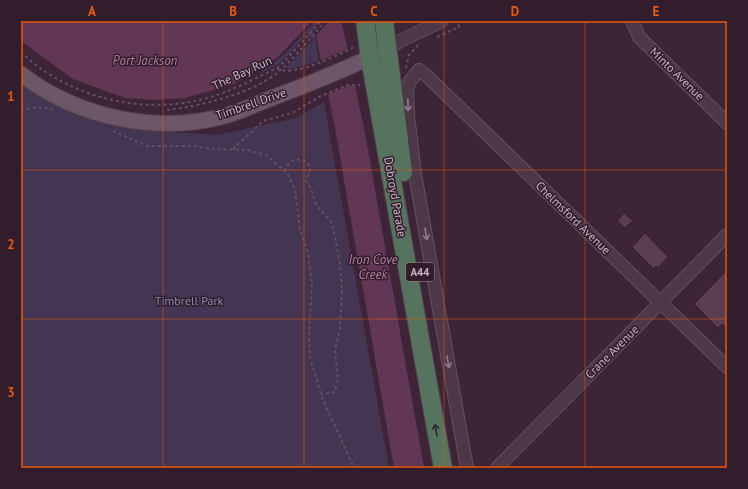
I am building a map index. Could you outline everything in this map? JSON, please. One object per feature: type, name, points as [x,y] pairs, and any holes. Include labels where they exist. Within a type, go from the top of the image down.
[{"type":"highway","name":"Dobroyd Parade","points":[[365,21],[364,61],[443,468]]},
{"type":"highway","name":"Dobroyd Parade","points":[[384,21],[397,51],[401,161],[456,468]]},
{"type":"main road","name":"Timbrell Drive","points":[[21,74],[54,96],[80,108],[104,116],[153,122],[179,122],[228,115],[364,61],[397,51]]},
{"type":"street","points":[[397,51],[400,41],[442,21]]},
{"type":"street","name":"Minto Avenue","points":[[632,21],[639,37],[727,124]]},
{"type":"street","name":"Chelmsford Avenue","points":[[419,70],[428,76],[727,367]]},
{"type":"street","name":"Dobroyd Parade","points":[[419,70],[410,81],[407,89],[408,115],[416,174],[467,468]]},
{"type":"street","name":"Crane Avenue","points":[[497,468],[727,235]]},
{"type":"path","name":"The Bay Run","points":[[21,52],[47,72],[76,89],[105,98],[135,104],[168,104],[206,99],[234,89],[276,68],[321,21]]},
{"type":"path","points":[[165,110],[204,104],[224,98],[269,79],[280,70],[326,21]]},
{"type":"path","points":[[432,39],[459,27],[457,21]]},
{"type":"path","points":[[406,70],[409,55],[418,45]]},
{"type":"path","points":[[276,68],[289,71],[316,64],[354,47]]},
{"type":"path","points":[[397,51],[409,55]]},
{"type":"path","points":[[232,149],[263,121],[292,113],[321,96],[348,85],[360,85]]},
{"type":"path","points":[[21,110],[39,107],[58,111]]},
{"type":"path","points":[[112,130],[128,139],[147,146],[193,146],[214,149],[247,150],[266,155],[284,171],[294,189],[300,230],[308,253],[312,283],[309,337],[310,358],[321,394],[354,468]]},
{"type":"path","points":[[284,171],[288,162],[294,159],[304,160],[308,163],[310,170],[306,181],[311,188],[316,205],[330,220],[333,227],[340,264],[342,291],[340,329],[335,351],[338,379],[337,387],[332,393],[321,394]]},
{"type":"green space","points":[[313,23],[319,61],[288,70],[286,68],[313,39],[307,34],[282,62],[262,73],[262,71],[285,54]]},
{"type":"green space","name":"Timbrell Park","points":[[21,84],[71,113],[102,123],[142,130],[217,135],[296,118],[324,102],[389,468],[21,468]]},
{"type":"water","name":"Port Jackson","points":[[21,21],[312,21],[278,57],[234,84],[185,98],[155,100],[125,98],[73,79],[21,41]]},
{"type":"water","name":"Iron Cove Creek","points":[[313,21],[340,21],[342,24],[365,133],[424,468],[394,468],[335,128]]},
{"type":"pier","points":[[319,21],[329,21],[315,37],[313,28]]},
{"type":"pier","points":[[349,48],[357,85],[348,86],[326,95],[319,61]]},
{"type":"building","points":[[624,213],[633,221],[625,228],[617,221]]},
{"type":"building","points":[[645,233],[668,257],[658,268],[656,266],[654,269],[632,247]]},
{"type":"building","points":[[727,270],[727,329],[722,324],[718,328],[694,304]]}]
